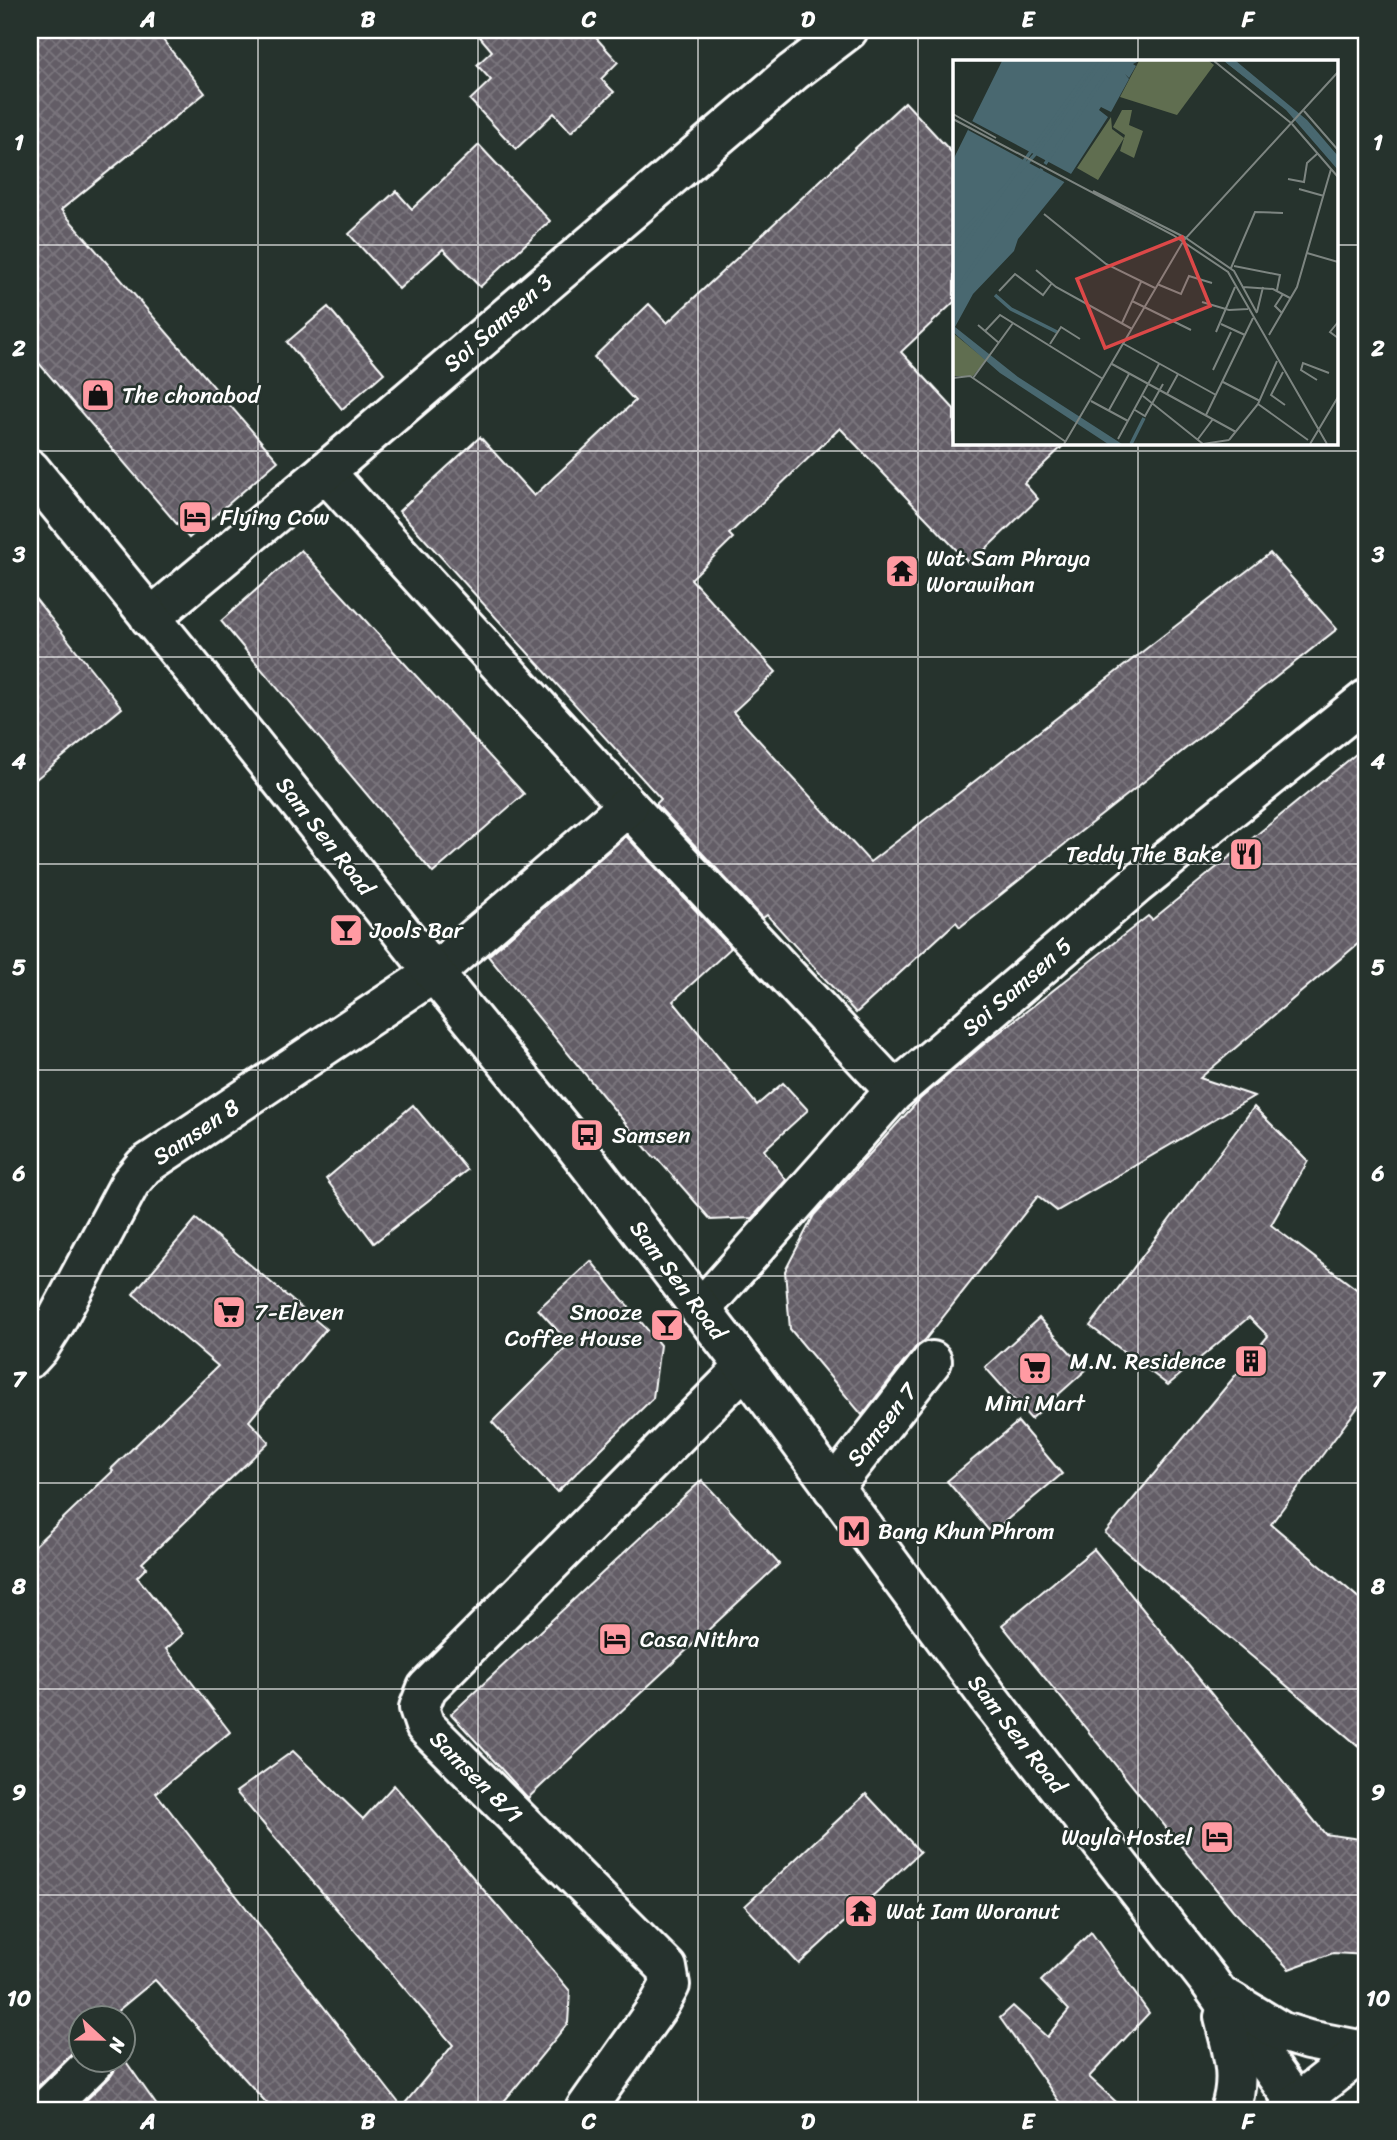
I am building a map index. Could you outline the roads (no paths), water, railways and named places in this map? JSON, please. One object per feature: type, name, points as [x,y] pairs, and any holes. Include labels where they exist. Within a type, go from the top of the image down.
[{"type":"street","name":"Soi Samsen 3","points":[[150,618],[793,72],[848,30]]},
{"type":"street","name":"Sam Sen Road","points":[[30,469],[569,1138],[745,1367],[992,1702],[1218,1994],[1302,2109]]},
{"type":"street","points":[[325,472],[628,806],[895,1091]]},
{"type":"street","name":"Soi Samsen 5","points":[[700,1310],[895,1091],[1136,885],[1367,699]]},
{"type":"street","name":"Samsen 8","points":[[30,1358],[55,1323],[125,1192],[144,1167],[434,973],[628,806]]},
{"type":"street","name":"Samsen 7","points":[[833,1488],[932,1361]]},
{"type":"street","name":"Samsen 8/1","points":[[585,2110],[659,2005],[670,1985],[667,1968],[425,1726],[419,1708],[427,1688],[745,1367]]},
{"type":"street","points":[[1218,1994],[1282,2032],[1366,2058]]},
{"type":"street","points":[[1218,1994],[1236,2067],[1236,2093],[1230,2110]]},
{"type":"street","points":[[1302,2109],[1366,2058]]},
{"type":"street","points":[[45,2110],[82,2074]]},
{"type":"place","name":"The chonabod","points":[[98,395]]},
{"type":"place","name":"Flying Cow","points":[[195,517]]},
{"type":"place","name":"Wat Sam Phraya Worawihan","points":[[902,571]]},
{"type":"place","name":"Teddy The Bake","points":[[1246,854]]},
{"type":"place","name":"Jools Bar","points":[[346,930]]},
{"type":"place","name":"Samsen","points":[[587,1135]]},
{"type":"place","name":"7-Eleven","points":[[229,1312]]},
{"type":"place","name":"Snooze Coffee House","points":[[667,1325]]},
{"type":"place","name":"M.N. Residence","points":[[1251,1361]]},
{"type":"place","name":"Mini Mart","points":[[1035,1368]]},
{"type":"place","name":"Bang Khun Phrom","points":[[854,1531]]},
{"type":"place","name":"Casa Nithra","points":[[615,1639]]},
{"type":"place","name":"Wayla Hostel","points":[[1217,1837]]},
{"type":"place","name":"Wat Iam Woranut","points":[[861,1911]]}]
